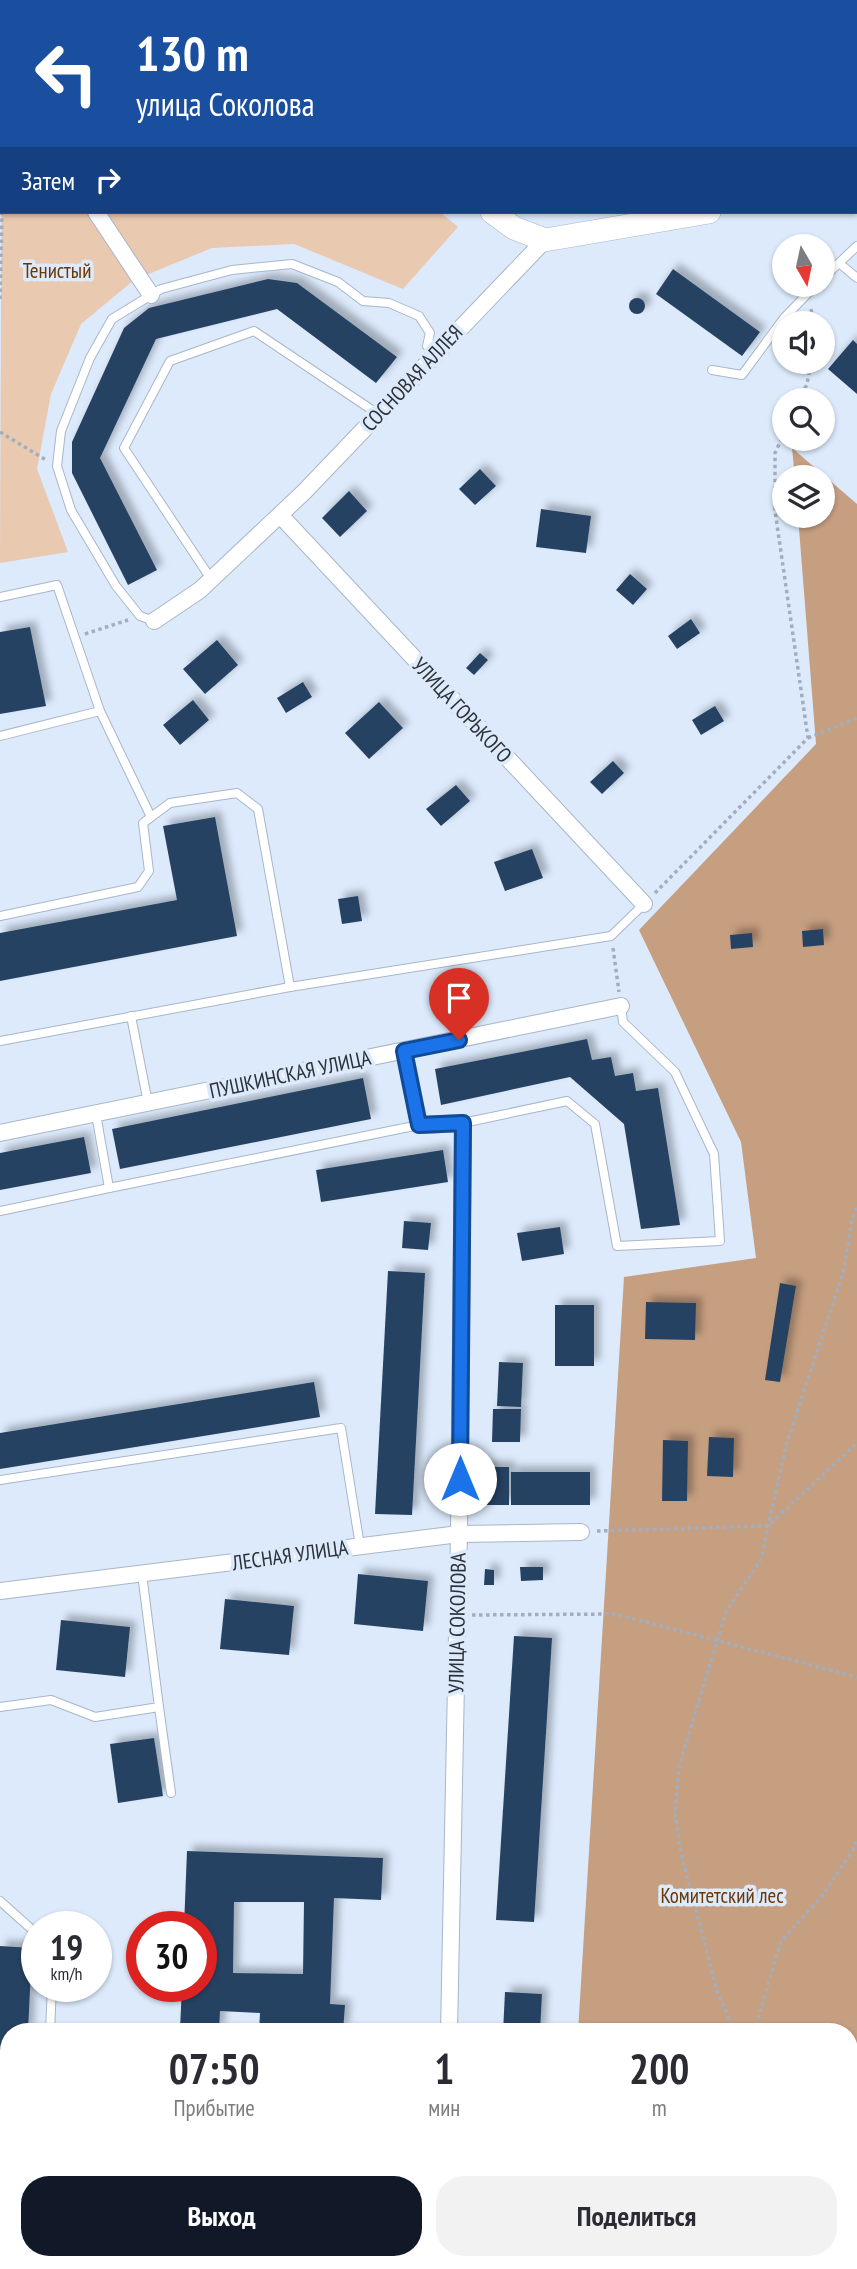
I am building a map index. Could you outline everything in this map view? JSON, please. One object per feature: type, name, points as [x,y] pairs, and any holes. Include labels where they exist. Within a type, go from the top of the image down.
[{"type":"street","points":[[97,214],[150,295]]},
{"type":"street","points":[[495,214],[514,228],[545,240],[697,214]]},
{"type":"street","name":"СОСНОВАЯ АЛЛЕЯ","points":[[147,619],[170,612],[211,579],[279,515],[545,240]]},
{"type":"street","name":"УЛИЦА ГОРЬКОГО","points":[[279,515],[645,904]]},
{"type":"street","name":"ПУШКИНСКАЯ УЛИЦА","points":[[0,1133],[621,1006]]},
{"type":"street","points":[[404,1051],[419,1125],[463,1123]]},
{"type":"street","name":"УЛИЦА СОКОЛОВА","points":[[449,2023],[459,1534],[463,1123]]},
{"type":"street","name":"ЛЕСНАЯ УЛИЦА","points":[[0,1591],[459,1534],[581,1531]]},
{"type":"lane","points":[[835,267],[857,246]]},
{"type":"lane","points":[[839,263],[857,278]]},
{"type":"lane","points":[[147,619],[116,586],[71,510],[57,466],[61,431],[90,358],[111,319],[161,289],[232,270],[292,264],[338,282],[363,301],[389,303],[419,316],[430,333],[427,346],[437,352]]},
{"type":"lane","points":[[712,370],[742,375],[784,318],[803,298]]},
{"type":"lane","points":[[211,579],[124,448],[170,361],[254,331],[378,414]]},
{"type":"lane","points":[[0,597],[57,585],[100,711],[151,817]]},
{"type":"lane","points":[[0,736],[100,711]]},
{"type":"lane","points":[[0,915],[138,887],[149,871],[143,822],[170,803],[237,793],[258,809],[290,987]]},
{"type":"lane","points":[[0,1041],[290,987],[611,936],[645,904]]},
{"type":"lane","points":[[463,1123],[567,1101],[595,1124],[617,1246],[720,1241],[714,1154],[675,1072],[623,1022],[621,1006]]},
{"type":"lane","points":[[131,1016],[148,1103]]},
{"type":"lane","points":[[96,1114],[109,1188]]},
{"type":"lane","points":[[0,1211],[419,1125]]},
{"type":"lane","points":[[0,1480],[341,1428],[360,1546]]},
{"type":"lane","points":[[142,1574],[171,1793]]},
{"type":"lane","points":[[0,1707],[51,1700],[95,1717],[159,1707]]},
{"type":"lane","points":[[0,1901],[21,1920]]},
{"type":"lane","points":[[50,2023],[51,2002]]},
{"type":"path","points":[[0,299],[2,214]]},
{"type":"path","points":[[0,432],[57,466]]},
{"type":"path","points":[[776,451],[775,511],[808,738]]},
{"type":"path","points":[[75,638],[147,619]]},
{"type":"path","points":[[645,904],[808,738],[857,718]]},
{"type":"path","points":[[611,936],[621,1006]]},
{"type":"path","points":[[731,2023],[717,1991],[682,1857],[676,1813],[679,1766],[726,1612],[761,1559],[786,1445],[843,1273],[857,1206]]},
{"type":"path","points":[[581,1531],[768,1526],[857,1443]]},
{"type":"path","points":[[457,1615],[614,1614],[857,1677]]},
{"type":"path","points":[[757,2023],[782,1941],[822,1896],[857,1840]]},
{"type":"green space","name":"Тенистый","points":[[1,214],[442,214],[458,227],[403,289],[294,244],[212,248],[134,280],[81,324],[51,394],[37,469],[68,552],[0,563]]},
{"type":"green space","name":"Комитетский лес","points":[[792,451],[812,465],[794,465]]},
{"type":"green space","name":"Комитетский лес","points":[[835,485],[857,504],[857,2023],[579,2023],[624,1277],[756,1258],[741,1142],[639,930],[816,744],[799,528],[835,528]]},
{"type":"building","points":[[673,269],[760,332],[742,356],[656,294]]},
{"type":"building","points":[[268,279],[297,283],[397,357],[376,383],[277,309],[156,339],[100,458],[157,570],[128,585],[72,473],[72,442],[124,328],[149,308]]},
{"type":"building","points":[[637,298],[643,300],[643,312],[637,314],[631,312],[629,306],[631,300]]},
{"type":"building","points":[[853,340],[857,344],[857,394],[834,374],[835,361]]},
{"type":"building","points":[[480,469],[496,486],[475,505],[459,489]]},
{"type":"building","points":[[349,491],[367,511],[340,537],[322,518]]},
{"type":"building","points":[[541,509],[591,516],[586,553],[536,547]]},
{"type":"building","points":[[630,574],[647,589],[633,605],[616,590]]},
{"type":"building","points":[[691,619],[700,633],[677,649],[668,636]]},
{"type":"building","points":[[30,627],[46,706],[0,714],[0,632]]},
{"type":"building","points":[[217,640],[238,665],[205,694],[183,669]]},
{"type":"building","points":[[480,653],[488,660],[474,675],[466,668]]},
{"type":"building","points":[[303,682],[312,697],[286,713],[277,698]]},
{"type":"building","points":[[193,700],[209,720],[180,745],[163,725]]},
{"type":"building","points":[[379,702],[403,728],[369,759],[345,733]]},
{"type":"building","points":[[715,706],[724,721],[701,735],[692,720]]},
{"type":"building","points":[[613,761],[624,773],[602,794],[590,782]]},
{"type":"building","points":[[456,785],[470,801],[441,826],[426,809]]},
{"type":"building","points":[[215,817],[237,936],[0,981],[0,933],[177,900],[163,826]]},
{"type":"building","points":[[532,849],[543,878],[505,891],[494,862]]},
{"type":"building","points":[[358,896],[362,921],[342,924],[338,899]]},
{"type":"building","points":[[823,929],[824,945],[803,947],[802,931]]},
{"type":"building","points":[[752,933],[753,947],[731,949],[730,935]]},
{"type":"building","points":[[587,1039],[592,1060],[611,1057],[615,1076],[633,1073],[636,1091],[658,1088],[680,1225],[641,1229],[624,1124],[570,1077],[441,1105],[435,1069]]},
{"type":"building","points":[[363,1078],[371,1119],[120,1169],[112,1129]]},
{"type":"building","points":[[84,1137],[91,1173],[0,1190],[0,1153]]},
{"type":"building","points":[[443,1150],[448,1182],[321,1202],[316,1170]]},
{"type":"building","points":[[404,1221],[431,1223],[428,1250],[402,1248]]},
{"type":"building","points":[[560,1227],[564,1254],[522,1261],[517,1233]]},
{"type":"building","points":[[388,1271],[425,1273],[412,1515],[375,1514]]},
{"type":"building","points":[[780,1283],[796,1286],[780,1382],[765,1380]]},
{"type":"building","points":[[646,1302],[696,1303],[695,1340],[645,1339]]},
{"type":"building","points":[[555,1305],[594,1305],[594,1366],[555,1366]]},
{"type":"building","points":[[499,1362],[523,1363],[521,1407],[497,1406]]},
{"type":"building","points":[[314,1382],[320,1417],[0,1469],[0,1433]]},
{"type":"building","points":[[493,1409],[521,1409],[520,1442],[492,1442]]},
{"type":"building","points":[[709,1437],[734,1438],[733,1477],[707,1476]]},
{"type":"building","points":[[663,1440],[688,1441],[687,1501],[662,1501]]},
{"type":"building","points":[[483,1467],[509,1467],[509,1505],[484,1505]]},
{"type":"building","points":[[511,1472],[590,1472],[590,1505],[511,1505]]},
{"type":"building","points":[[520,1567],[543,1567],[543,1580],[521,1581]]},
{"type":"building","points":[[485,1569],[494,1570],[494,1585],[484,1585]]},
{"type":"building","points":[[358,1574],[428,1581],[423,1631],[354,1624]]},
{"type":"building","points":[[225,1599],[294,1606],[289,1655],[220,1649]]},
{"type":"building","points":[[61,1620],[130,1627],[125,1677],[56,1670]]},
{"type":"building","points":[[514,1636],[552,1638],[534,1922],[496,1920]]},
{"type":"building","points":[[154,1738],[163,1796],[118,1803],[110,1744]]},
{"type":"building","points":[[187,1851],[383,1858],[381,1900],[334,1898],[330,2004],[345,2005],[344,2023],[259,2023],[260,2013],[220,2011],[219,2023],[180,2023],[181,2002],[217,2002],[217,1911],[185,1911]],"holes":[[[234,1902],[304,1902],[303,1974],[233,1973]]]},
{"type":"building","points":[[0,1946],[21,1947],[21,2002],[29,2002],[28,2023],[0,2023]]},
{"type":"building","points":[[505,1992],[542,1994],[540,2023],[503,2023]]},
{"type":"route","points":[[459,1040],[404,1051],[419,1125],[463,1123],[460,1479]]}]
